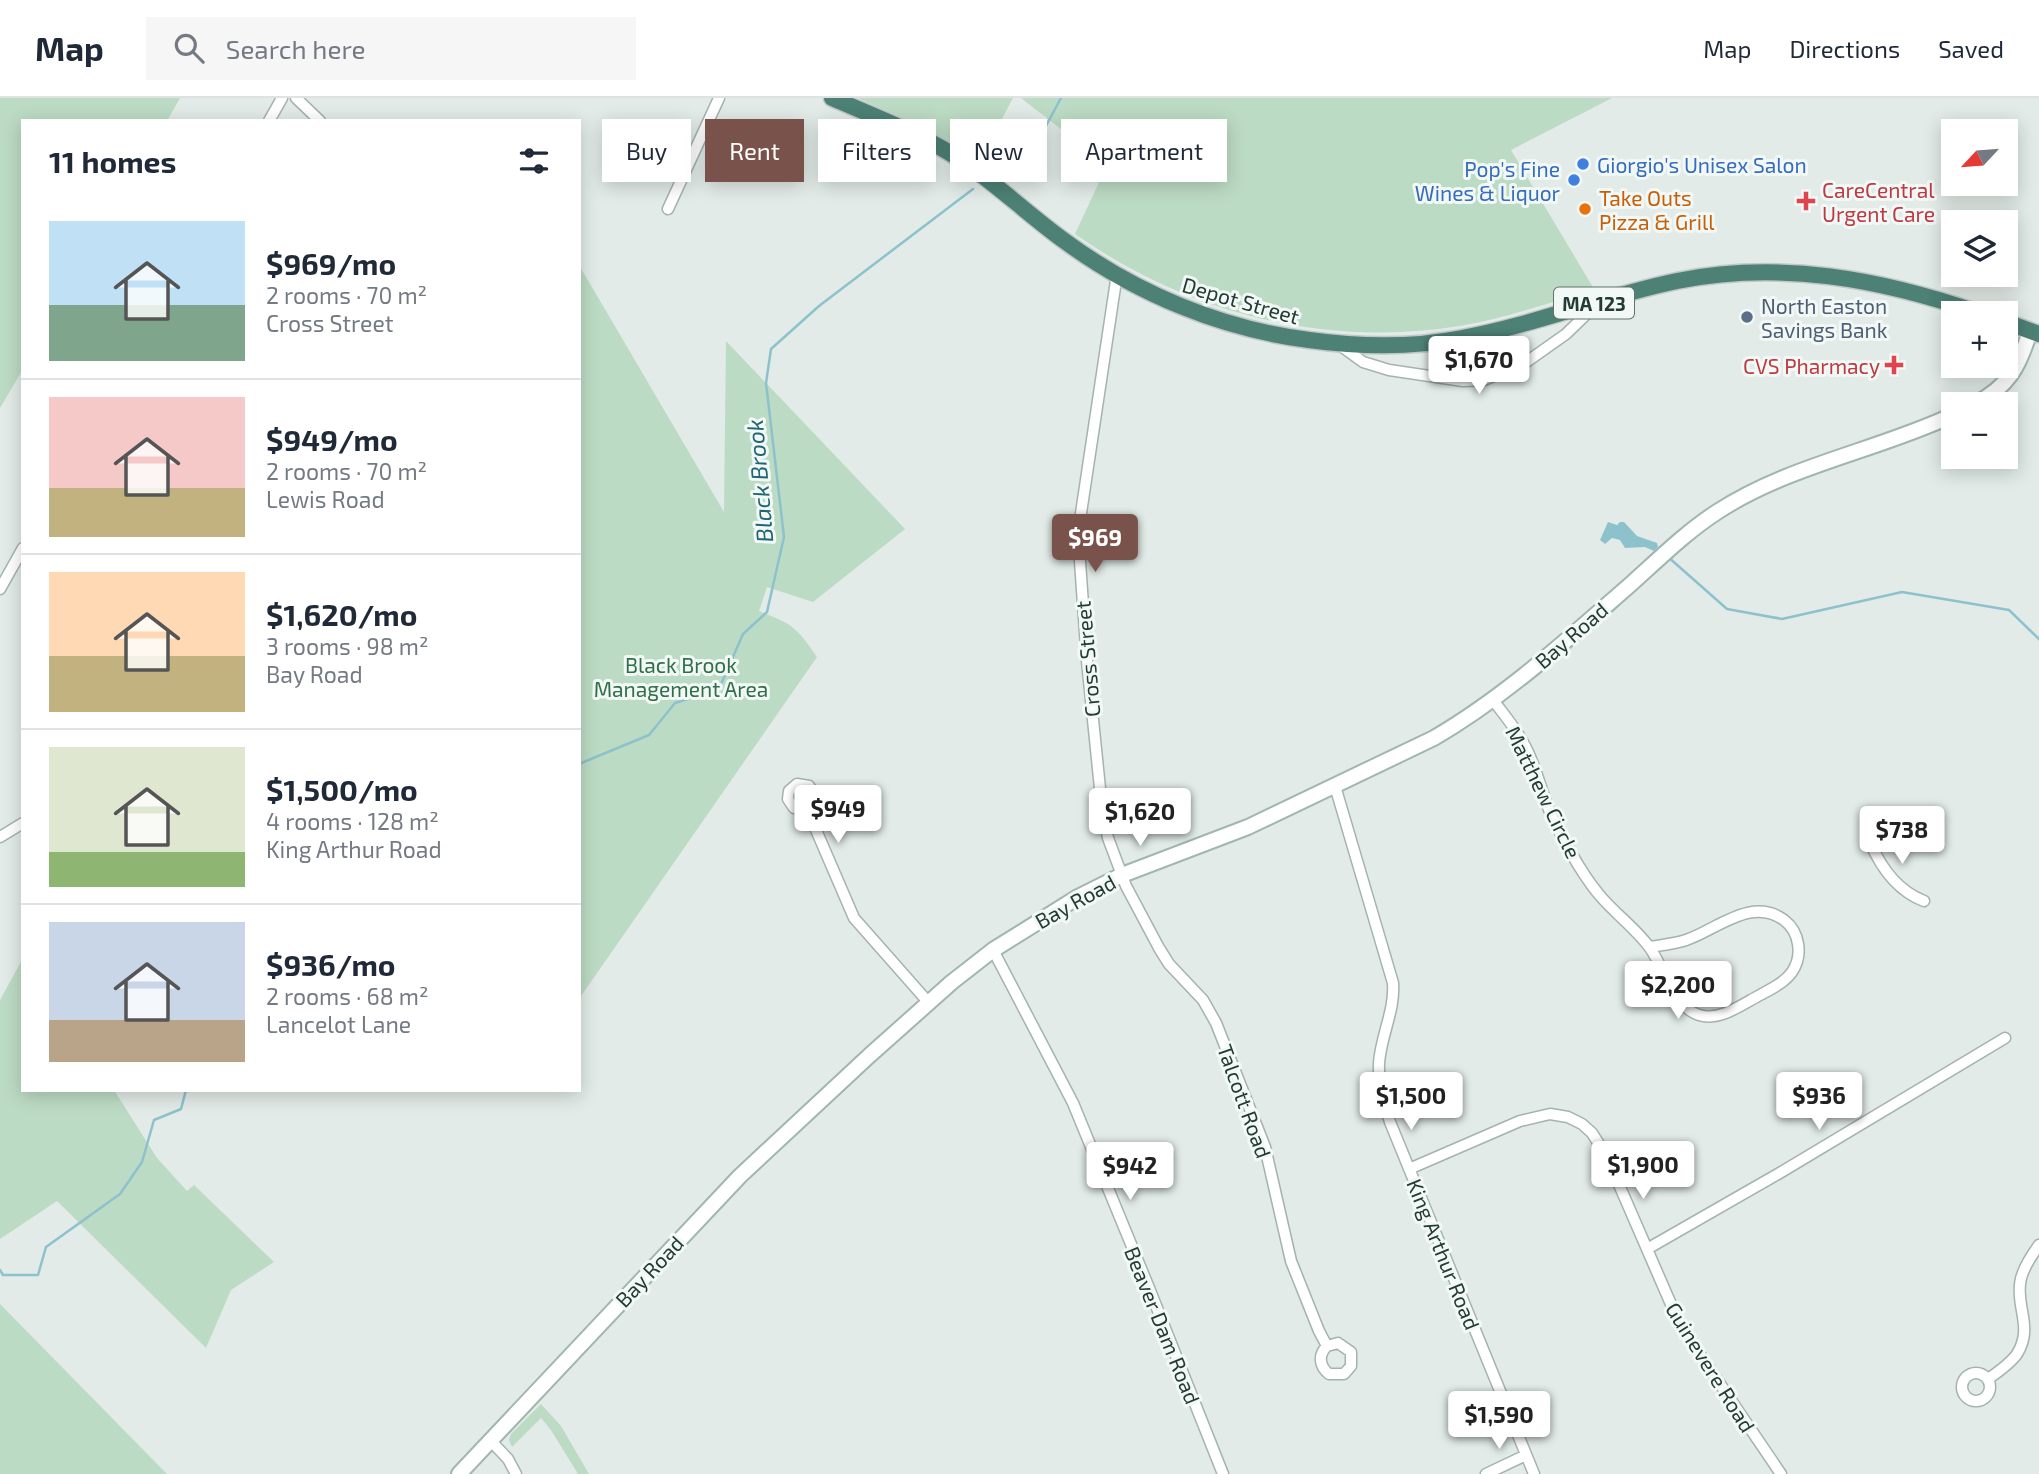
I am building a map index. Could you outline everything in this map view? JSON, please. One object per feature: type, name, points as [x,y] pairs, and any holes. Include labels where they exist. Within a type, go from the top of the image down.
[{"type":"highway","name":"Depot Street","points":[[832,98],[953,155],[1066,242],[1168,302],[1274,335],[1338,343],[1396,345],[1458,339],[1517,326],[1600,301],[1693,278],[1791,273],[1863,280],[1942,301]]},
{"type":"main road","points":[[1993,392],[2012,376],[2034,333]]},
{"type":"main road","name":"Bay Road","points":[[459,1474],[740,1176],[929,1003],[993,950],[1065,905],[1122,875],[1237,831],[1434,738],[1493,700],[1678,542],[1727,505],[1779,479],[1904,436],[1941,420]]},
{"type":"street","points":[[270,119],[282,98]]},
{"type":"street","points":[[296,98],[318,119]]},
{"type":"street","points":[[668,209],[719,98]]},
{"type":"street","name":"Cross Street","points":[[1117,274],[1078,542],[1101,800],[1108,838],[1122,875]]},
{"type":"street","points":[[1338,343],[1363,362],[1389,370],[1463,381],[1484,380],[1515,368],[1535,356],[1583,319],[1600,301]]},
{"type":"street","points":[[0,589],[21,552]]},
{"type":"street","name":"Matthew Circle","points":[[1493,700],[1516,729],[1527,749],[1550,813],[1596,891],[1650,947],[1678,998],[1688,1009],[1713,1017],[1779,985],[1791,974],[1798,961],[1799,946],[1794,932],[1784,921],[1772,914],[1758,911],[1744,914],[1685,941],[1650,947]]},
{"type":"street","name":"King Arthur Road","points":[[1335,786],[1392,975],[1393,998],[1380,1055],[1380,1081],[1390,1122],[1534,1474]]},
{"type":"street","points":[[807,809],[854,918],[929,1003]]},
{"type":"street","points":[[0,837],[21,823]]},
{"type":"street","points":[[1871,842],[1893,879],[1910,895],[1924,901]]},
{"type":"street","name":"Talcott Road","points":[[1122,875],[1163,956],[1203,1000],[1216,1023],[1265,1147],[1291,1261],[1327,1346]]},
{"type":"street","name":"Beaver Dam Road","points":[[993,950],[1073,1102],[1223,1474]]},
{"type":"street","points":[[1647,1250],[2005,1038]]},
{"type":"street","name":"Guinevere Road","points":[[1409,1169],[1520,1121],[1550,1114],[1568,1117],[1582,1124],[1598,1140],[1684,1332],[1781,1474]]},
{"type":"street","points":[[1988,1379],[2009,1363],[2021,1345],[2025,1322],[2020,1282],[2027,1263],[2039,1245]]},
{"type":"street","points":[[491,1441],[516,1474]]},
{"type":"street","points":[[1486,1474],[1526,1455]]},
{"type":"green space","points":[[0,98],[180,98],[168,119],[21,119],[21,372],[0,408]]},
{"type":"green space","points":[[858,98],[1013,98],[1002,119],[950,119],[950,144],[936,135],[936,119],[905,119]]},
{"type":"green space","points":[[1021,98],[1612,98],[1511,150],[1594,289],[1494,319],[1409,332],[1358,332],[1308,327],[1259,318],[1210,304],[1163,285],[1118,262],[1075,234],[1099,182],[1227,182],[1227,119],[1061,119],[1061,129]]},
{"type":"green space","name":"Black Brook Management Area","points":[[581,268],[724,512],[726,341],[905,529],[813,602],[767,587],[759,611],[793,628],[817,657],[581,996]]},
{"type":"green space","points":[[21,962],[21,1092],[115,1092],[157,1158],[187,1191],[194,1185],[274,1262],[231,1290],[206,1348],[57,1201],[0,1239],[0,1000]]},
{"type":"green space","points":[[0,1304],[167,1474],[0,1474]]},
{"type":"green space","points":[[541,1404],[561,1426],[589,1474],[578,1474],[541,1418],[512,1447],[509,1440],[511,1434]]},
{"type":"water","points":[[1608,522],[1617,525],[1624,522],[1637,536],[1657,543],[1658,547],[1654,551],[1645,547],[1625,548],[1620,540],[1612,538],[1605,544],[1600,540]]},
{"type":"waterway","name":"Black Brook","points":[[1047,124],[1061,98]]},
{"type":"waterway","name":"Black Brook","points":[[581,763],[649,735],[675,703],[719,689],[743,634],[767,612],[784,537],[766,383],[771,349],[819,306],[973,189]]},
{"type":"waterway","points":[[1667,556],[1727,609],[1782,619],[1902,592],[2009,610],[2039,639]]},
{"type":"waterway","name":"Black Brook","points":[[0,1270],[3,1275],[38,1275],[46,1247],[120,1194],[142,1162],[154,1120],[181,1109],[185,1092]]},
{"type":"place","name":"Giorgio's Unisex Salon","points":[[1583,164]]},
{"type":"place","name":"Pop's Fine Wines & Liquor","points":[[1574,180]]},
{"type":"place","name":"CareCentral Urgent Care","points":[[1806,201]]},
{"type":"place","name":"Take Outs Pizza & Grill","points":[[1585,209]]},
{"type":"place","name":"North Easton Savings Bank","points":[[1747,317]]},
{"type":"place","name":"CVS Pharmacy","points":[[1894,365]]}]
